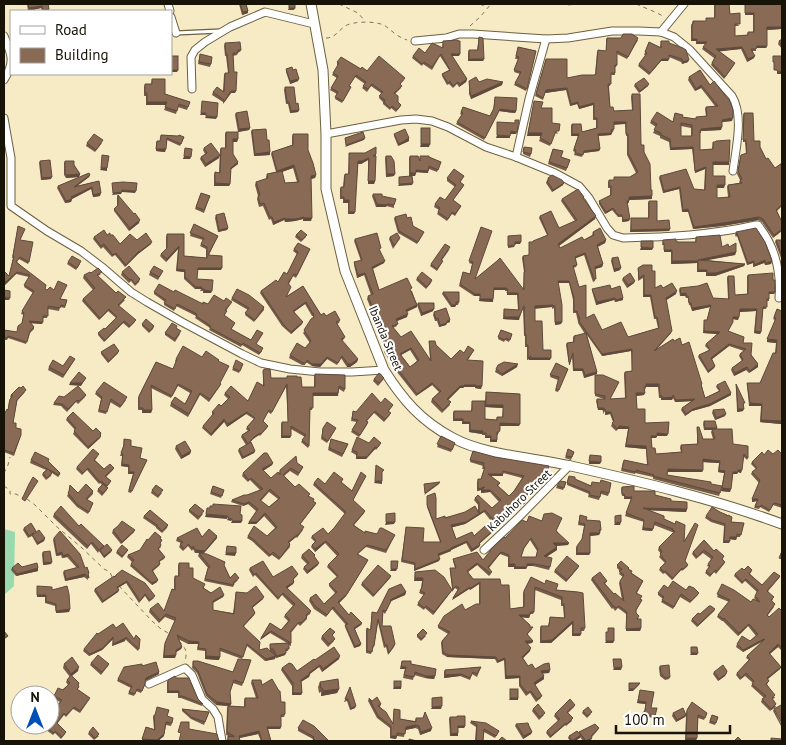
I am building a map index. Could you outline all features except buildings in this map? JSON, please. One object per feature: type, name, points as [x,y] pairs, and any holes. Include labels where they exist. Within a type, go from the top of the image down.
[{"type":"street","name":"Ibanda Street","points":[[311,4],[323,70],[326,189],[345,271],[384,370],[408,404],[426,422],[454,439],[480,448],[570,465],[692,496],[782,524]]},
{"type":"street","points":[[661,32],[684,4]]},
{"type":"street","points":[[192,89],[191,57],[195,50],[223,31],[264,12],[314,24]]},
{"type":"street","points":[[172,20],[176,33]]},
{"type":"street","points":[[415,41],[446,38],[460,34],[546,39],[568,38],[612,31],[661,32],[674,37],[690,50],[736,102],[738,128],[733,171]]},
{"type":"street","points":[[4,36],[10,49]]},
{"type":"street","points":[[516,157],[529,99],[546,39]]},
{"type":"street","points":[[4,80],[10,69]]},
{"type":"street","points":[[4,118],[11,158],[11,206],[81,251],[131,292],[189,326],[261,363],[290,369],[320,372],[384,370]]},
{"type":"street","points":[[326,134],[402,120],[432,121],[448,127],[486,147],[516,157],[579,186],[613,235],[624,238],[697,235],[758,225],[771,246],[780,276],[779,298]]},
{"type":"street","name":"Kabuhoro Street","points":[[484,550],[570,465]]},
{"type":"street","points":[[149,684],[185,668],[192,675],[202,700],[214,709],[218,717],[222,741]]},
{"type":"lane","points":[[176,33],[223,31]]},
{"type":"path","points":[[339,4],[358,13],[365,22]]},
{"type":"path","points":[[480,4],[487,8]]},
{"type":"path","points":[[460,34],[491,4]]},
{"type":"path","points":[[560,4],[581,4]]},
{"type":"path","points":[[636,4],[670,20]]},
{"type":"path","points":[[318,38],[330,38],[345,26],[357,22],[365,22],[382,24],[401,37],[415,41]]},
{"type":"path","points":[[4,472],[10,456]]},
{"type":"path","points":[[4,486],[10,490],[10,494],[16,494],[35,505],[56,527],[81,547],[104,570],[110,572],[112,577]]},
{"type":"path","points":[[116,583],[152,621],[175,637],[186,648],[185,668]]},
{"type":"green space","points":[[4,529],[15,532],[14,586],[4,595]]}]
